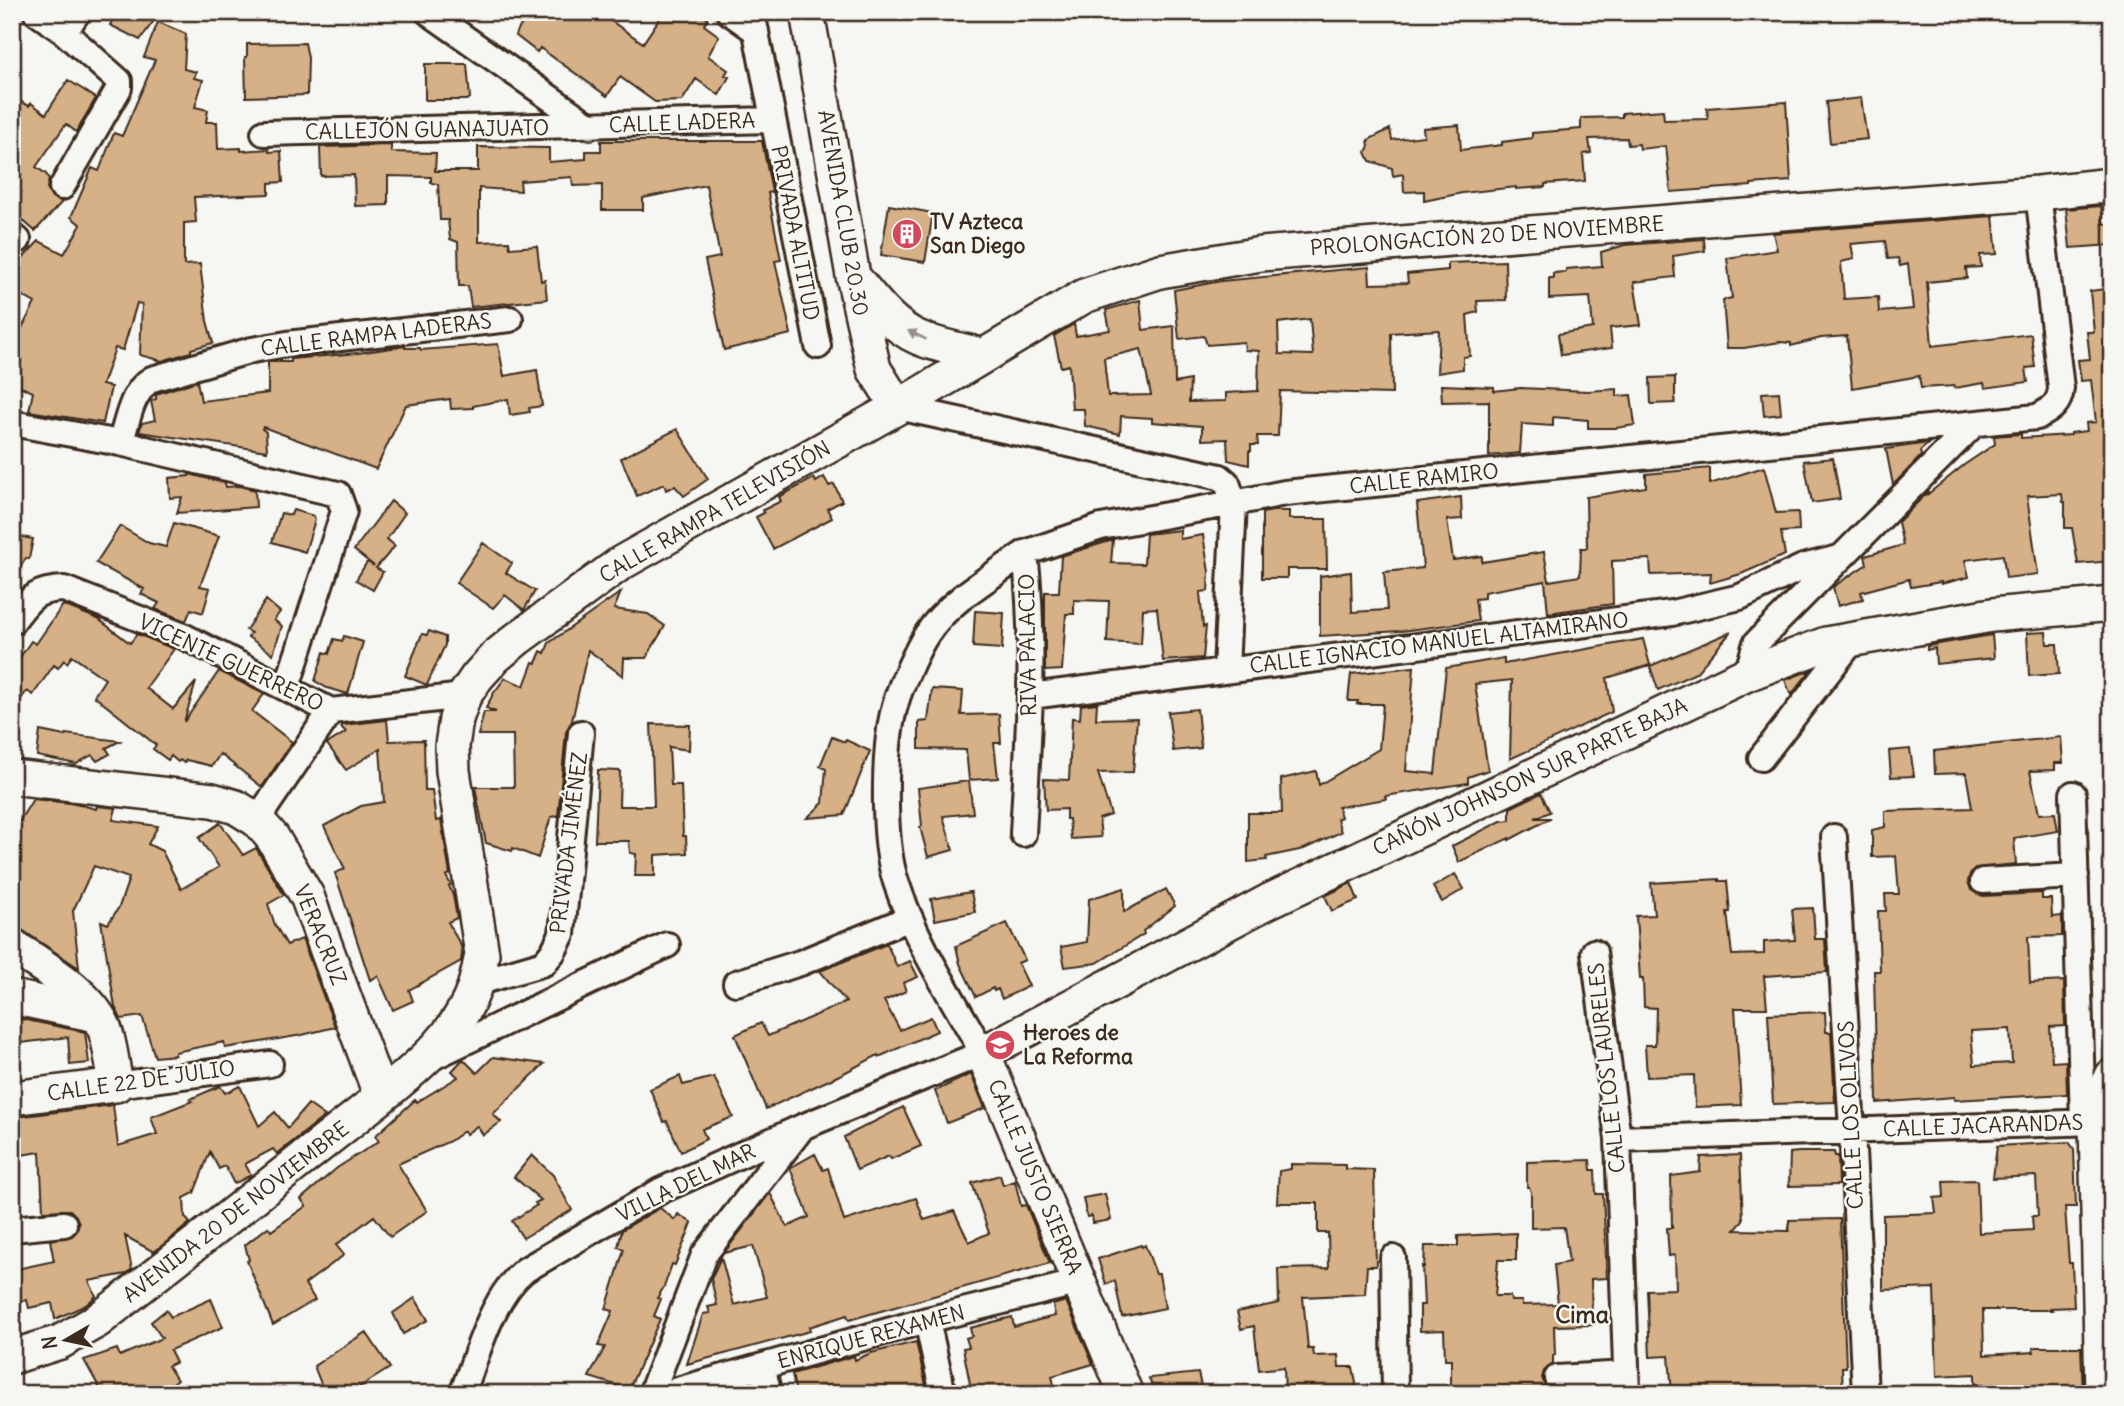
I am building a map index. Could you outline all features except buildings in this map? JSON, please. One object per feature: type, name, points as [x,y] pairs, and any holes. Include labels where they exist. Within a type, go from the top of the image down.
[{"type":"street","points":[[36,12],[71,22],[119,81],[119,88],[62,187]]},
{"type":"street","points":[[428,12],[590,126]]},
{"type":"street","points":[[729,12],[754,21]]},
{"type":"street","name":"AVENIDA CLUB 20.30","points":[[807,12],[853,276],[874,369],[898,407]]},
{"type":"street","name":"PRIVADA ALTITUD","points":[[754,21],[818,346]]},
{"type":"street","name":"CALLE LADERA","points":[[590,126],[773,120]]},
{"type":"street","name":"CALLEJÓN GUANAJUATO","points":[[264,134],[590,126]]},
{"type":"street","name":"PROLONGACIÓN 20 DE NOVIEMBRE","points":[[898,407],[1084,296],[1160,271],[1261,254],[2112,185]]},
{"type":"street","name":"CALLE RAMIRO","points":[[1025,553],[1101,527],[1285,493],[2038,416],[2047,412],[2060,398],[2038,193]]},
{"type":"street","points":[[853,276],[883,312],[909,332],[939,344],[982,355]]},
{"type":"street","name":"CALLE RAMPA LADERAS","points":[[120,443],[137,393],[142,384],[152,379],[252,350],[287,344],[510,319]]},
{"type":"street","points":[[898,407],[1220,477],[1227,484],[1234,503],[1226,670]]},
{"type":"street","name":"CALLE RAMPA TELEVISIÓN","points":[[381,1097],[424,1061],[448,1033],[468,1003],[476,983],[482,954],[453,771],[452,746],[456,719],[464,696],[477,677],[502,651],[621,563],[898,407]]},
{"type":"street","points":[[12,423],[120,443],[338,494],[344,511],[287,687]]},
{"type":"street","points":[[1747,674],[1756,643],[1974,424]]},
{"type":"street","name":"RIVA PALACIO","points":[[912,923],[895,880],[887,825],[887,758],[896,702],[927,634],[977,584],[1025,553],[1030,594],[1031,696],[1023,834]]},
{"type":"street","name":"CALLE IGNACIO MANUEL ALTAMIRANO","points":[[1031,696],[1672,613],[1740,597],[1803,567],[1839,558]]},
{"type":"street","name":"VICENTE GUERRERO","points":[[12,622],[30,598],[46,590],[64,589],[183,636],[331,711],[464,696]]},
{"type":"street","name":"CAÑÓN JOHNSON SUR PARTE BAJA","points":[[983,1053],[1269,901],[1747,674],[1826,644],[1993,615],[2112,604]]},
{"type":"street","points":[[1761,758],[1854,639]]},
{"type":"street","points":[[257,820],[331,711]]},
{"type":"street","name":"PRIVADA JIMÉNEZ","points":[[476,983],[544,962],[553,952],[562,934],[582,733]]},
{"type":"street","name":"VERACRUZ","points":[[12,777],[212,800],[236,807],[257,820],[272,837],[307,896],[381,1097]]},
{"type":"street","points":[[2073,794],[2102,1394]]},
{"type":"street","name":"CALLE LOS OLIVOS","points":[[1834,837],[1865,1394]]},
{"type":"street","points":[[1983,881],[2076,876]]},
{"type":"street","points":[[736,983],[912,923]]},
{"type":"street","name":"CALLE JUSTO SIERRA","points":[[912,923],[983,1053],[1126,1394]]},
{"type":"street","points":[[424,1061],[667,945]]},
{"type":"street","points":[[12,946],[42,965],[97,1014],[104,1029],[116,1085]]},
{"type":"street","name":"CALLE LOS LAURELES","points":[[1594,951],[1619,1139],[1626,1384]]},
{"type":"street","points":[[12,997],[97,1014]]},
{"type":"street","name":"VILLA DEL MAR","points":[[462,1394],[500,1298],[511,1282],[525,1270],[660,1191],[802,1127],[983,1053]]},
{"type":"street","name":"CALLE 22 DE JULIO","points":[[12,1098],[270,1064]]},
{"type":"street","points":[[2090,1122],[2112,1076]]},
{"type":"street","name":"AVENIDA 20 DE NOVIEMBRE","points":[[12,1357],[60,1342],[97,1321],[381,1097]]},
{"type":"street","name":"CALLE JACARANDAS","points":[[1619,1139],[2090,1122]]},
{"type":"street","points":[[651,1394],[704,1255],[802,1127]]},
{"type":"street","points":[[12,1229],[64,1224]]},
{"type":"street","points":[[1393,1258],[1395,1394]]},
{"type":"street","name":"ENRIQUE REXAMEN","points":[[663,1394],[927,1320],[1080,1282]]},
{"type":"street","points":[[927,1320],[943,1394]]},
{"type":"street","points":[[762,1367],[769,1394]]},
{"type":"street","points":[[1557,1378],[1626,1384]]},
{"type":"place","name":"TV Azteca San Diego","points":[[907,234]]},
{"type":"place","name":"Heroes de La Reforma","points":[[1000,1045]]},
{"type":"district","name":"Cima","points":[[1582,1315]]}]
